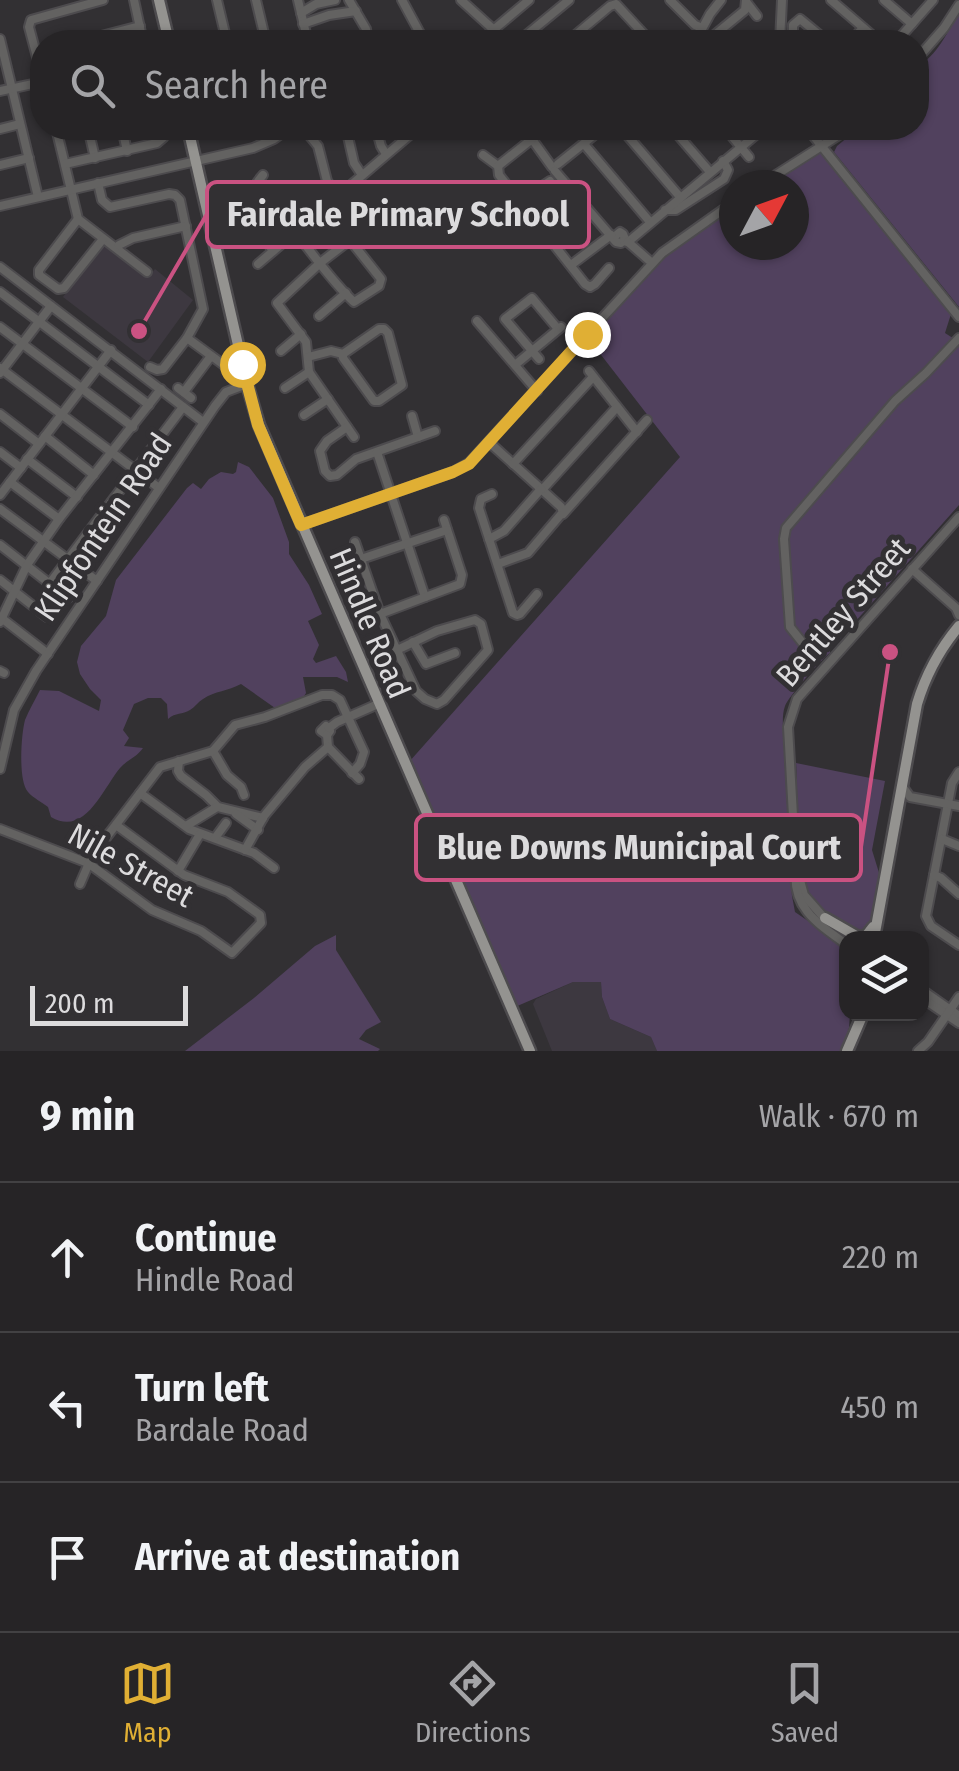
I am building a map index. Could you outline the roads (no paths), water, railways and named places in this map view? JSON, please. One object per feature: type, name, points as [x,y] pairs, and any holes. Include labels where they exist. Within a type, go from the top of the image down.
[{"type":"main road","points":[[159,0],[166,30]]},
{"type":"main road","name":"Hindle Road","points":[[191,140],[258,425],[527,1051]]},
{"type":"main road","points":[[877,931],[921,706],[928,682],[959,630]]},
{"type":"main road","points":[[877,931],[917,704],[936,658],[959,630]]},
{"type":"main road","points":[[825,918],[861,938],[873,929],[880,904]]},
{"type":"main road","points":[[847,1051],[860,1021]]},
{"type":"street","points":[[30,30],[35,18],[103,0]]},
{"type":"street","points":[[134,0],[141,30]]},
{"type":"street","points":[[217,0],[223,30]]},
{"type":"street","points":[[256,0],[263,30]]},
{"type":"street","points":[[301,13],[335,0]]},
{"type":"street","points":[[348,0],[366,30]]},
{"type":"street","points":[[402,0],[419,30]]},
{"type":"street","points":[[461,0],[494,30],[529,0]]},
{"type":"street","points":[[533,30],[569,0]]},
{"type":"street","points":[[670,0],[702,28],[721,0]]},
{"type":"street","points":[[781,30],[782,0]]},
{"type":"street","points":[[831,0],[865,30]]},
{"type":"street","points":[[884,0],[912,24]]},
{"type":"street","points":[[907,30],[933,0]]},
{"type":"street","points":[[298,1],[311,6]]},
{"type":"street","points":[[298,1],[305,30]]},
{"type":"street","points":[[746,2],[757,16]]},
{"type":"street","points":[[721,30],[743,12],[746,2]]},
{"type":"street","points":[[582,30],[615,4],[639,30]]},
{"type":"street","points":[[929,45],[959,5]]},
{"type":"street","points":[[303,24],[356,11]]},
{"type":"street","points":[[794,30],[800,19],[813,30]]},
{"type":"street","points":[[129,30],[140,26]]},
{"type":"street","points":[[0,39],[38,197]]},
{"type":"street","points":[[0,92],[30,83]]},
{"type":"street","points":[[0,129],[20,124]]},
{"type":"street","points":[[59,140],[78,219],[146,272]]},
{"type":"street","points":[[90,140],[94,158]]},
{"type":"street","points":[[125,140],[127,151]]},
{"type":"street","points":[[65,164],[161,140]]},
{"type":"street","points":[[0,206],[258,147],[272,140]]},
{"type":"street","points":[[313,140],[326,180],[338,196]]},
{"type":"street","points":[[349,140],[354,163],[362,175]]},
{"type":"street","points":[[379,140],[386,154]]},
{"type":"street","points":[[258,264],[403,140]]},
{"type":"street","points":[[498,166],[530,140]]},
{"type":"street","points":[[533,140],[613,236]]},
{"type":"street","points":[[556,167],[588,140]]},
{"type":"street","points":[[631,140],[680,197]]},
{"type":"street","points":[[682,140],[710,172]]},
{"type":"street","points":[[736,140],[749,157]]},
{"type":"street","points":[[626,241],[749,140]]},
{"type":"street","points":[[782,170],[811,147],[813,140]]},
{"type":"street","points":[[818,140],[959,320]]},
{"type":"street","points":[[796,160],[832,140]]},
{"type":"street","points":[[584,144],[650,222]]},
{"type":"street","points":[[484,155],[498,166],[499,175],[590,287],[609,268]]},
{"type":"street","points":[[0,165],[28,158]]},
{"type":"street","points":[[664,210],[676,210],[724,179],[728,170],[723,162]]},
{"type":"street","points":[[263,176],[254,189],[256,210],[263,238],[273,251]]},
{"type":"street","points":[[520,201],[550,181]]},
{"type":"street","points":[[98,184],[102,200],[110,206],[174,194],[180,200],[202,301],[201,315],[163,369],[150,367]]},
{"type":"street","points":[[256,210],[313,202],[322,209]]},
{"type":"street","points":[[547,236],[585,205]]},
{"type":"street","points":[[301,525],[463,468],[490,444],[671,244],[719,212]]},
{"type":"street","points":[[78,219],[38,272],[41,276],[61,289],[67,286],[103,239]]},
{"type":"street","points":[[119,245],[186,226]]},
{"type":"street","points":[[294,232],[320,263],[346,294],[352,300],[358,301],[381,282],[354,242],[347,240],[320,263],[278,302],[307,343],[309,372],[354,437]]},
{"type":"street","points":[[570,265],[617,233],[622,233],[652,263]]},
{"type":"street","points":[[0,268],[204,422]]},
{"type":"street","points":[[0,292],[149,405]]},
{"type":"street","points":[[319,316],[346,294]]},
{"type":"street","points":[[515,365],[535,355],[559,328],[529,297],[505,318],[535,355]]},
{"type":"street","points":[[51,306],[1,370],[159,488]]},
{"type":"street","points":[[477,321],[537,391]]},
{"type":"street","points":[[0,328],[133,427]]},
{"type":"street","points":[[308,356],[343,354],[379,329],[386,330],[402,385],[374,402],[343,354]]},
{"type":"street","points":[[281,352],[301,334]]},
{"type":"street","points":[[187,338],[228,368]]},
{"type":"street","points":[[813,656],[789,623],[786,528],[895,401],[959,338]]},
{"type":"street","points":[[1,493],[111,350]]},
{"type":"street","points":[[184,392],[211,356]]},
{"type":"street","points":[[285,388],[309,372]]},
{"type":"street","points":[[513,464],[591,374],[637,432]]},
{"type":"street","name":"Klipfontein Road","points":[[0,766],[14,710],[48,654],[226,392],[247,384]]},
{"type":"street","points":[[48,654],[0,619],[26,565],[161,389]]},
{"type":"street","points":[[304,415],[328,399]]},
{"type":"street","points":[[50,583],[184,407]]},
{"type":"street","points":[[489,539],[504,532],[617,407]]},
{"type":"street","points":[[0,414],[94,475]]},
{"type":"street","points":[[412,416],[418,437]]},
{"type":"street","points":[[498,564],[528,553],[647,420]]},
{"type":"street","points":[[347,427],[322,447],[320,456],[328,474],[334,476],[356,459],[435,431]]},
{"type":"street","points":[[387,432],[392,446]]},
{"type":"street","points":[[490,444],[561,506],[562,515]]},
{"type":"street","points":[[0,452],[77,496]]},
{"type":"street","points":[[377,452],[425,596]]},
{"type":"street","points":[[10,482],[59,519]]},
{"type":"street","points":[[492,494],[479,504],[510,608],[514,614],[520,614],[538,594]]},
{"type":"street","points":[[0,509],[97,581]]},
{"type":"street","name":"Bentley Street","points":[[839,936],[821,927],[798,898],[788,727],[794,705],[959,516]]},
{"type":"street","points":[[380,614],[456,587],[461,581],[444,520]]},
{"type":"street","points":[[361,559],[448,530]]},
{"type":"street","points":[[355,542],[380,614],[416,691],[425,699],[437,704],[444,700],[488,650],[481,624],[475,620],[438,631],[397,650]]},
{"type":"street","points":[[0,545],[68,598]]},
{"type":"street","points":[[912,569],[958,610]]},
{"type":"street","points":[[0,580],[47,617]]},
{"type":"street","points":[[413,642],[426,664],[455,653]]},
{"type":"street","points":[[80,884],[88,863],[160,767],[213,750],[234,726],[322,695],[332,695],[339,698],[364,754],[356,776],[328,747],[326,731]]},
{"type":"street","points":[[309,728],[326,731],[378,704]]},
{"type":"street","points":[[245,850],[263,818],[305,767],[328,747]]},
{"type":"street","points":[[213,750],[244,794]]},
{"type":"street","points":[[179,761],[180,776],[217,807],[263,818]]},
{"type":"street","points":[[959,772],[952,784],[926,911],[931,926],[959,945]]},
{"type":"street","points":[[140,792],[200,834],[245,850],[274,868]]},
{"type":"street","points":[[906,797],[959,806]]},
{"type":"street","points":[[163,811],[171,801]]},
{"type":"street","points":[[186,826],[217,807]]},
{"type":"street","points":[[233,811],[258,830]]},
{"type":"street","points":[[215,838],[226,823]]},
{"type":"street","points":[[116,825],[181,873]]},
{"type":"street","name":"Nile Street","points":[[0,829],[88,863],[154,912],[198,929],[234,952],[261,922],[260,916],[231,894],[181,873]]},
{"type":"street","points":[[176,886],[200,834]]},
{"type":"street","points":[[942,840],[959,846]]},
{"type":"street","name":"Bentley Street","points":[[796,868],[804,894],[839,931]]},
{"type":"street","points":[[934,875],[959,894]]},
{"type":"street","points":[[929,996],[948,1013]]},
{"type":"street","points":[[918,1051],[959,997]]},
{"type":"street","points":[[929,1002],[959,1020]]},
{"type":"place","name":"Fairdale Primary School","points":[[139,331]]},
{"type":"place","name":"Blue Downs Municipal Court","points":[[890,652]]}]
